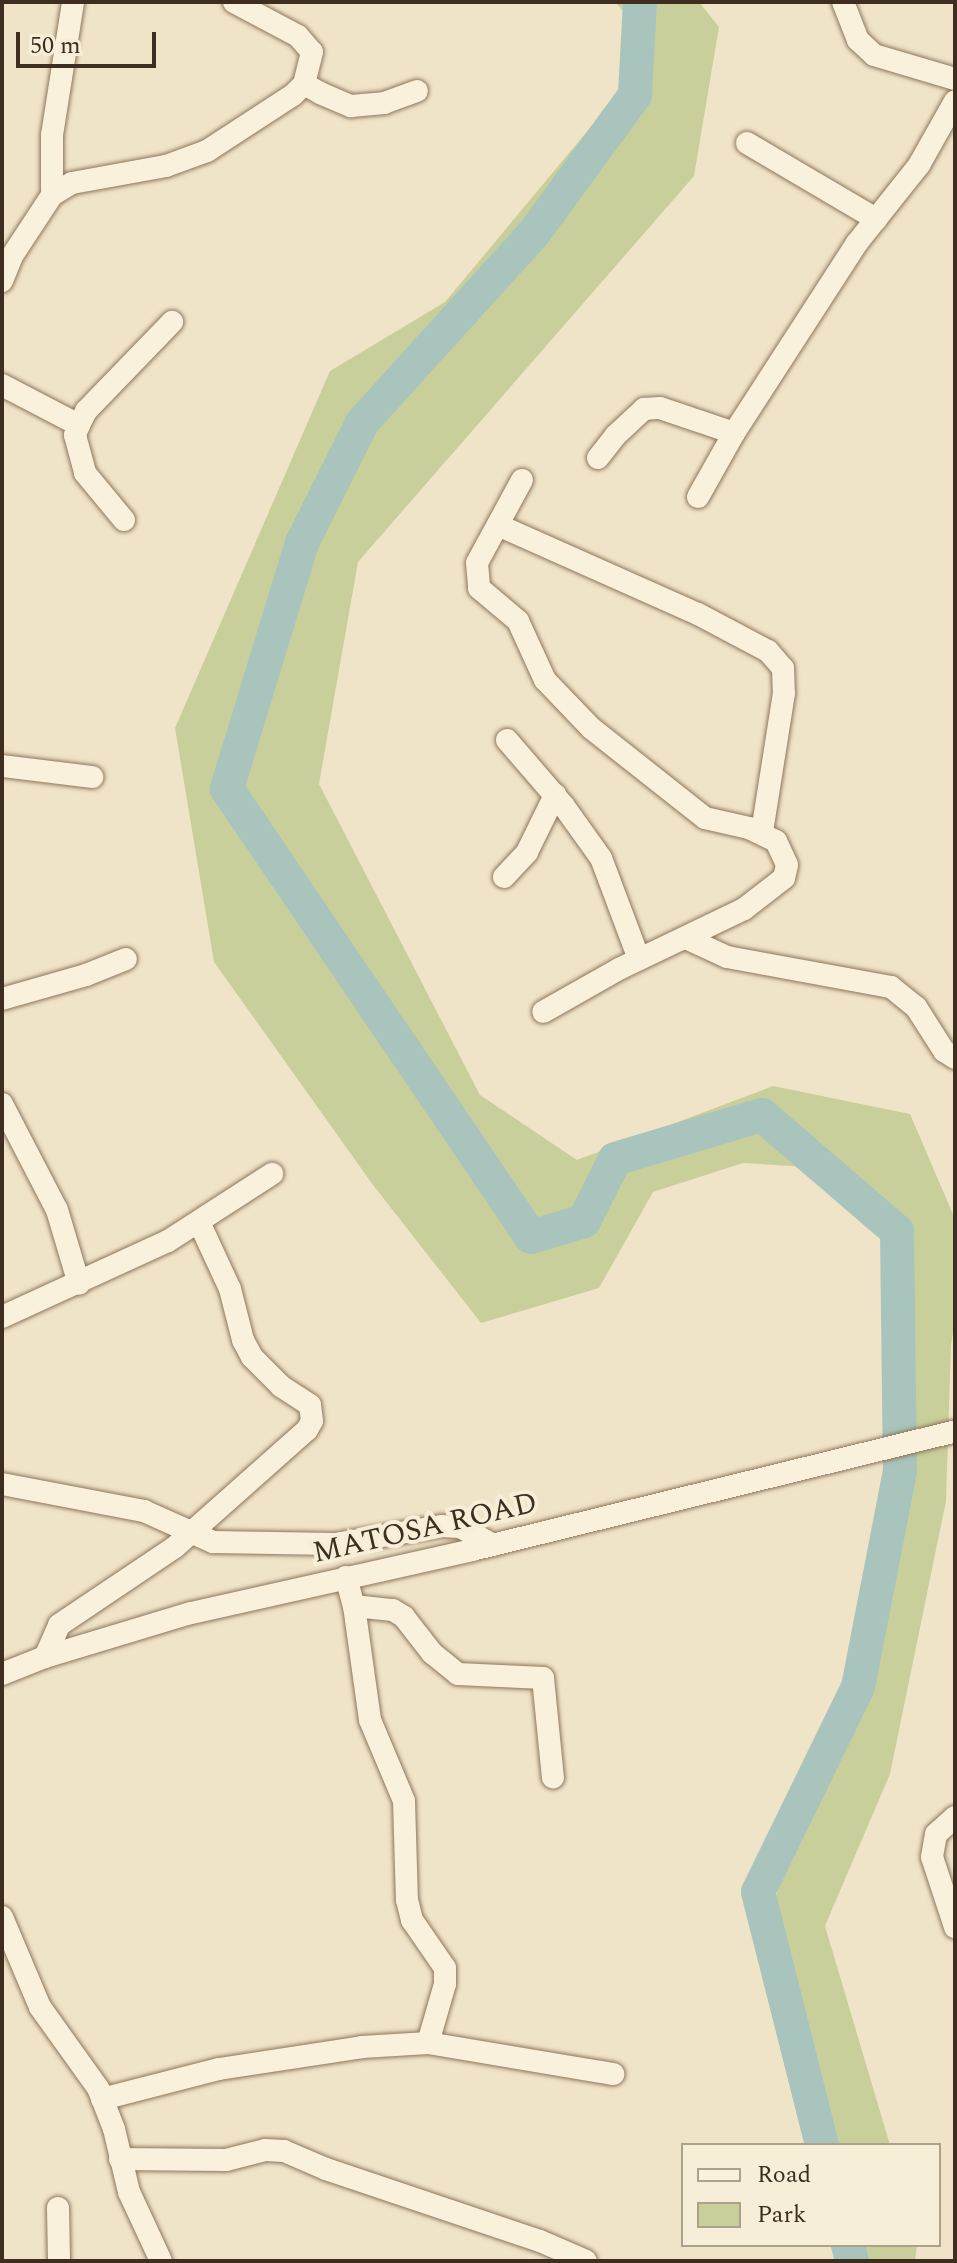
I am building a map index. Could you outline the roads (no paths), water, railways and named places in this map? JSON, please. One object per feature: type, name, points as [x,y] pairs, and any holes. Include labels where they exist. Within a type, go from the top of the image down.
[{"type":"street","points":[[52,195],[52,135],[73,2]]},
{"type":"street","points":[[2,281],[12,256],[52,195],[72,183],[166,166],[207,151],[293,95],[304,84],[312,52],[298,36],[234,2]]},
{"type":"street","points":[[843,2],[858,40],[874,55],[955,79]]},
{"type":"street","points":[[304,84],[351,106],[384,103],[417,91]]},
{"type":"street","points":[[698,497],[734,433],[876,219],[919,165],[955,101]]},
{"type":"street","points":[[747,143],[876,219]]},
{"type":"street","points":[[124,520],[85,473],[75,435],[86,411],[172,322]]},
{"type":"street","points":[[2,385],[79,425]]},
{"type":"street","points":[[598,458],[615,436],[644,409],[660,408],[734,433]]},
{"type":"street","points":[[522,480],[500,526],[477,563],[479,588],[518,621],[545,680],[591,728],[705,818],[762,832],[776,841],[784,854],[784,878],[744,909],[688,939],[639,959],[543,1012]]},
{"type":"street","points":[[500,526],[698,614],[768,651],[783,668],[784,693],[762,832]]},
{"type":"street","points":[[507,740],[555,795],[601,858],[639,959]]},
{"type":"street","points":[[2,766],[92,777]]},
{"type":"street","points":[[504,877],[527,852],[555,795]]},
{"type":"street","points":[[688,939],[727,957],[891,987],[916,1007],[944,1051],[955,1058]]},
{"type":"street","points":[[2,999],[86,975],[126,959]]},
{"type":"street","points":[[2,1104],[57,1210],[79,1284]]},
{"type":"street","points":[[2,1317],[168,1241],[272,1174]]},
{"type":"street","points":[[45,1657],[59,1625],[191,1534],[307,1430],[313,1413],[304,1399],[281,1386],[252,1357],[243,1340],[230,1289],[199,1222]]},
{"type":"street","name":"MATOSA ROAD","points":[[2,1674],[45,1657],[191,1613],[494,1545],[955,1432]]},
{"type":"street","points":[[2,1484],[144,1511],[213,1542],[335,1544],[441,1526],[460,1527],[494,1545]]},
{"type":"street","points":[[346,1577],[354,1606],[370,1720],[404,1801],[407,1900],[412,1920],[445,1968],[445,1984],[428,2043]]},
{"type":"street","points":[[354,1606],[393,1610],[446,1667],[458,1674],[543,1678],[553,1778]]},
{"type":"street","points":[[955,1817],[936,1834],[932,1857],[955,1927]]},
{"type":"street","points":[[2,1917],[40,2007],[98,2088],[114,2129],[129,2192],[161,2261]]},
{"type":"street","points":[[102,2099],[219,2069],[362,2047],[428,2043],[613,2074]]},
{"type":"street","points":[[120,2159],[226,2160],[265,2150],[284,2151],[540,2241],[586,2261]]},
{"type":"street","points":[[58,2208],[59,2261]]},
{"type":"waterway","points":[[640,2],[635,95],[534,233],[362,423],[302,543],[227,789],[531,1237],[584,1221],[615,1159],[762,1115],[897,1231],[900,1471],[858,1687],[758,1892],[821,2143]]},
{"type":"waterway","points":[[848,2247],[852,2261]]}]
